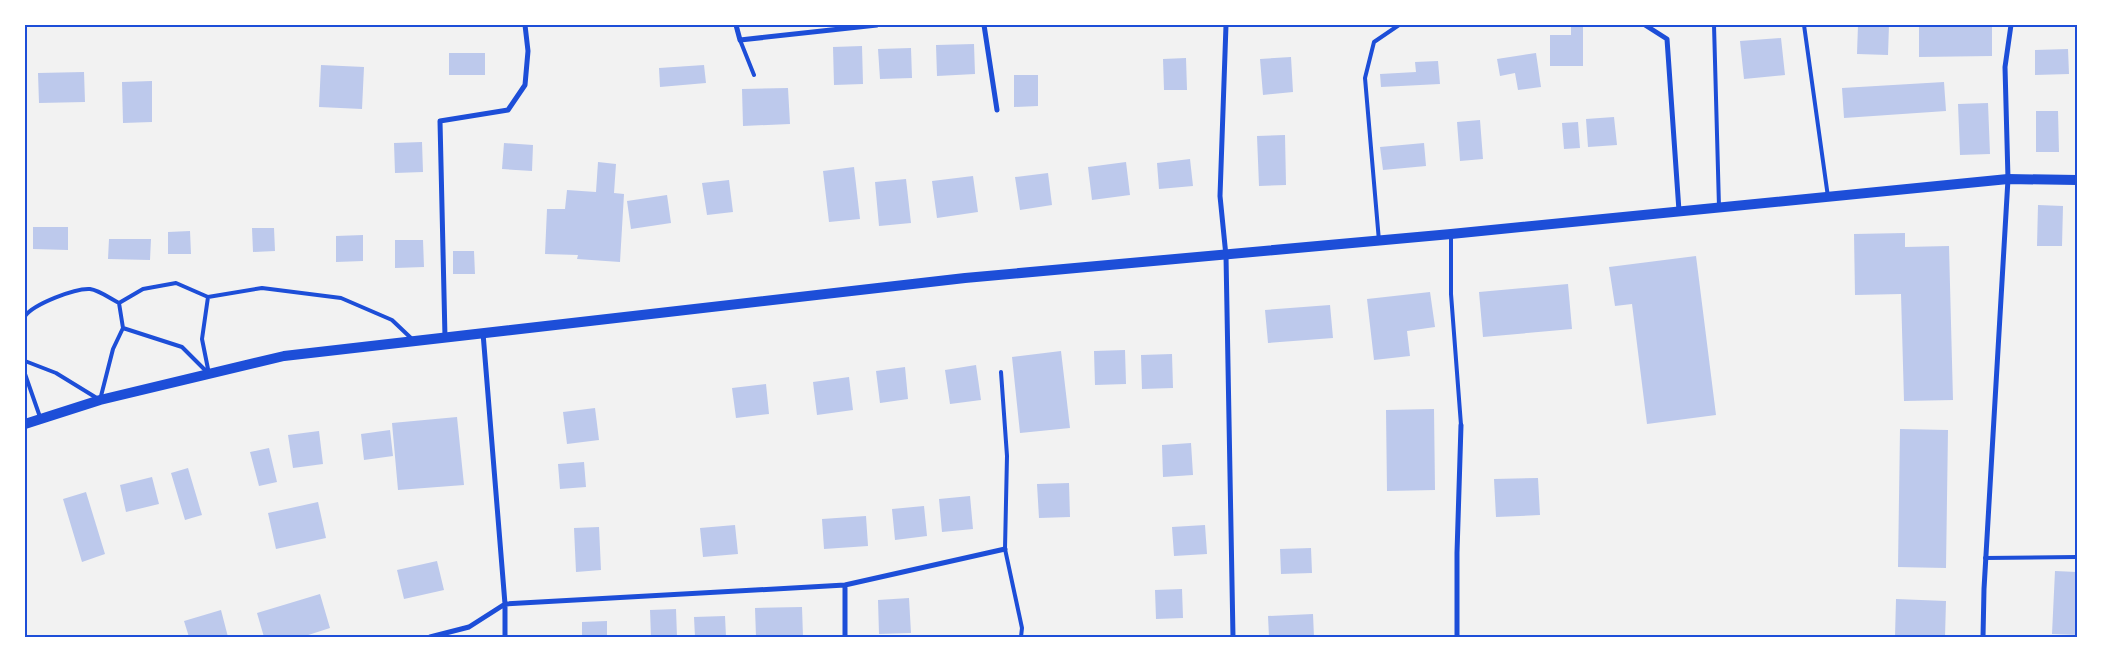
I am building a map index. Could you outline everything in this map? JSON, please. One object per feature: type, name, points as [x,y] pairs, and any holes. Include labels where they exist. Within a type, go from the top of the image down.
[{"type":"main road","points":[[25,424],[100,400],[284,356],[965,278],[1226,256],[2008,179],[2077,180]]},
{"type":"street","points":[[445,337],[440,121],[508,110],[525,85],[528,50],[525,25]]},
{"type":"street","points":[[736,25],[740,40],[877,25]]},
{"type":"street","points":[[984,25],[997,110]]},
{"type":"street","points":[[1226,25],[1220,196],[1226,256],[1233,637]]},
{"type":"street","points":[[1645,25],[1667,39],[1679,211]]},
{"type":"street","points":[[1983,637],[1985,558],[2008,179],[2005,67],[2011,25]]},
{"type":"street","points":[[483,333],[505,604],[505,637]]},
{"type":"street","points":[[1457,637],[1457,553],[1461,425]]},
{"type":"street","points":[[430,637],[469,627],[505,604],[845,585],[1005,549]]},
{"type":"street","points":[[845,585],[845,637]]},
{"type":"lane","points":[[1379,241],[1365,78],[1374,42],[1399,25]]},
{"type":"lane","points":[[1714,25],[1718,207]]},
{"type":"lane","points":[[1804,25],[1828,197]]},
{"type":"lane","points":[[740,40],[754,75]]},
{"type":"lane","points":[[1451,234],[1451,294],[1461,425]]},
{"type":"lane","points":[[119,303],[143,289],[176,283],[208,297],[262,288],[341,298],[392,320],[414,341]]},
{"type":"lane","points":[[25,316],[29,310],[56,296],[90,289],[119,303]]},
{"type":"lane","points":[[208,297],[202,339],[209,374]]},
{"type":"lane","points":[[25,361],[56,373],[100,400],[113,349],[123,328],[119,303]]},
{"type":"lane","points":[[123,328],[182,347],[209,374]]},
{"type":"lane","points":[[1001,372],[1007,456],[1005,549],[1022,628],[1021,637]]},
{"type":"lane","points":[[25,374],[40,419]]},
{"type":"lane","points":[[1985,558],[2077,557]]},
{"type":"building","points":[[1571,25],[1583,25],[1583,66],[1550,66],[1550,35],[1571,35]]},
{"type":"building","points":[[1858,25],[1889,25],[1888,55],[1857,54]]},
{"type":"building","points":[[1919,25],[1992,25],[1992,56],[1919,57]]},
{"type":"building","points":[[1781,38],[1785,75],[1744,79],[1740,41]]},
{"type":"building","points":[[974,44],[975,74],[937,76],[936,45]]},
{"type":"building","points":[[862,46],[863,84],[834,85],[833,47]]},
{"type":"building","points":[[911,48],[912,78],[880,79],[878,49]]},
{"type":"building","points":[[2068,49],[2069,74],[2035,75],[2035,50]]},
{"type":"building","points":[[449,53],[485,53],[485,75],[449,75]]},
{"type":"building","points":[[1536,53],[1541,87],[1518,90],[1515,73],[1500,76],[1497,59]]},
{"type":"building","points":[[1291,57],[1293,92],[1263,95],[1260,59]]},
{"type":"building","points":[[1186,58],[1187,90],[1164,90],[1163,59]]},
{"type":"building","points":[[1438,61],[1440,84],[1381,87],[1380,74],[1416,72],[1415,62]]},
{"type":"building","points":[[321,65],[364,67],[362,109],[319,107]]},
{"type":"building","points":[[704,65],[706,83],[660,87],[659,68]]},
{"type":"building","points":[[84,72],[85,102],[39,103],[38,73]]},
{"type":"building","points":[[1014,75],[1038,75],[1038,106],[1014,107]]},
{"type":"building","points":[[152,81],[152,122],[123,123],[122,82]]},
{"type":"building","points":[[1944,82],[1946,111],[1844,118],[1842,88]]},
{"type":"building","points":[[788,88],[790,124],[743,126],[742,89]]},
{"type":"building","points":[[1988,103],[1990,154],[1960,155],[1958,104]]},
{"type":"building","points":[[2036,111],[2058,111],[2059,152],[2036,152]]},
{"type":"building","points":[[1614,117],[1617,145],[1588,147],[1586,119]]},
{"type":"building","points":[[1480,120],[1483,159],[1460,161],[1457,122]]},
{"type":"building","points":[[1578,122],[1580,148],[1564,149],[1562,123]]},
{"type":"building","points":[[1285,135],[1286,185],[1259,186],[1257,136]]},
{"type":"building","points":[[422,142],[423,172],[395,173],[394,143]]},
{"type":"building","points":[[504,143],[533,145],[532,171],[502,169]]},
{"type":"building","points":[[1424,143],[1426,166],[1383,170],[1380,147]]},
{"type":"building","points":[[1190,159],[1193,186],[1159,189],[1157,163]]},
{"type":"building","points":[[598,162],[616,164],[614,193],[624,194],[620,262],[577,259],[578,255],[545,254],[547,209],[565,209],[567,190],[596,192]]},
{"type":"building","points":[[1126,162],[1130,195],[1092,200],[1088,167]]},
{"type":"building","points":[[854,167],[860,219],[829,222],[823,171]]},
{"type":"building","points":[[1048,173],[1052,205],[1020,210],[1015,177]]},
{"type":"building","points":[[973,176],[978,212],[937,218],[932,181]]},
{"type":"building","points":[[906,179],[911,223],[879,226],[875,182]]},
{"type":"building","points":[[729,180],[733,212],[707,215],[702,183]]},
{"type":"building","points":[[667,195],[671,223],[631,229],[627,201]]},
{"type":"building","points":[[2038,205],[2063,206],[2062,246],[2037,246]]},
{"type":"building","points":[[33,227],[68,227],[68,250],[33,249]]},
{"type":"building","points":[[252,228],[274,228],[275,251],[253,252]]},
{"type":"building","points":[[190,231],[191,254],[168,254],[168,232]]},
{"type":"building","points":[[1905,233],[1905,247],[1949,246],[1953,400],[1904,401],[1901,294],[1855,295],[1854,234]]},
{"type":"building","points":[[363,235],[363,261],[336,262],[336,236]]},
{"type":"building","points":[[109,239],[151,239],[150,260],[108,259]]},
{"type":"building","points":[[395,240],[423,240],[424,267],[395,268]]},
{"type":"building","points":[[453,251],[474,251],[475,274],[453,274]]},
{"type":"building","points":[[1696,256],[1716,415],[1647,424],[1632,304],[1615,306],[1609,267]]},
{"type":"building","points":[[1568,284],[1572,329],[1483,337],[1479,292]]},
{"type":"building","points":[[1430,292],[1435,327],[1407,331],[1410,356],[1374,360],[1367,299]]},
{"type":"building","points":[[1330,305],[1333,338],[1268,343],[1265,310]]},
{"type":"building","points":[[1125,350],[1126,384],[1095,385],[1094,351]]},
{"type":"building","points":[[1061,351],[1070,428],[1020,433],[1012,357]]},
{"type":"building","points":[[1172,354],[1173,388],[1142,389],[1141,355]]},
{"type":"building","points":[[976,365],[981,400],[950,404],[945,370]]},
{"type":"building","points":[[905,367],[908,399],[880,403],[876,371]]},
{"type":"building","points":[[849,377],[853,410],[817,415],[813,382]]},
{"type":"building","points":[[766,384],[769,414],[736,418],[732,388]]},
{"type":"building","points":[[595,408],[599,440],[567,444],[563,412]]},
{"type":"building","points":[[1434,409],[1435,490],[1387,491],[1386,410]]},
{"type":"building","points":[[457,417],[464,485],[398,490],[392,423]]},
{"type":"building","points":[[1900,429],[1948,430],[1946,568],[1898,567]]},
{"type":"building","points":[[390,430],[393,456],[364,460],[361,434]]},
{"type":"building","points":[[319,431],[323,464],[293,468],[288,435]]},
{"type":"building","points":[[1191,443],[1193,475],[1163,477],[1162,445]]},
{"type":"building","points":[[269,448],[277,482],[259,486],[250,452]]},
{"type":"building","points":[[584,462],[586,487],[560,489],[558,464]]},
{"type":"building","points":[[188,468],[202,515],[185,520],[171,473]]},
{"type":"building","points":[[152,477],[159,504],[126,512],[120,485]]},
{"type":"building","points":[[1538,478],[1540,515],[1496,517],[1494,479]]},
{"type":"building","points":[[1069,483],[1070,517],[1039,518],[1037,484]]},
{"type":"building","points":[[86,492],[105,554],[82,562],[63,499]]},
{"type":"building","points":[[970,496],[973,529],[942,532],[939,499]]},
{"type":"building","points":[[318,502],[326,538],[276,549],[268,513]]},
{"type":"building","points":[[924,506],[927,536],[895,540],[892,509]]},
{"type":"building","points":[[866,516],[868,546],[824,549],[822,519]]},
{"type":"building","points":[[735,525],[738,554],[703,557],[700,528]]},
{"type":"building","points":[[1205,525],[1207,554],[1174,556],[1172,527]]},
{"type":"building","points":[[599,527],[601,570],[576,572],[574,528]]},
{"type":"building","points":[[1311,548],[1312,573],[1281,574],[1280,549]]},
{"type":"building","points":[[437,561],[444,590],[404,599],[397,570]]},
{"type":"building","points":[[2055,571],[2077,572],[2077,635],[2052,634]]},
{"type":"building","points":[[1182,589],[1183,618],[1156,619],[1155,590]]},
{"type":"building","points":[[320,594],[330,628],[302,637],[264,637],[257,613]]},
{"type":"building","points":[[909,598],[911,633],[879,634],[878,600]]},
{"type":"building","points":[[1896,599],[1946,601],[1945,637],[1895,637]]},
{"type":"building","points":[[802,607],[803,637],[756,637],[755,608]]},
{"type":"building","points":[[676,609],[677,637],[651,637],[650,610]]},
{"type":"building","points":[[221,610],[228,637],[189,637],[184,621]]},
{"type":"building","points":[[1313,614],[1314,637],[1269,637],[1268,616]]},
{"type":"building","points":[[725,616],[726,637],[695,637],[694,617]]},
{"type":"building","points":[[607,621],[607,637],[582,637],[582,622]]}]
